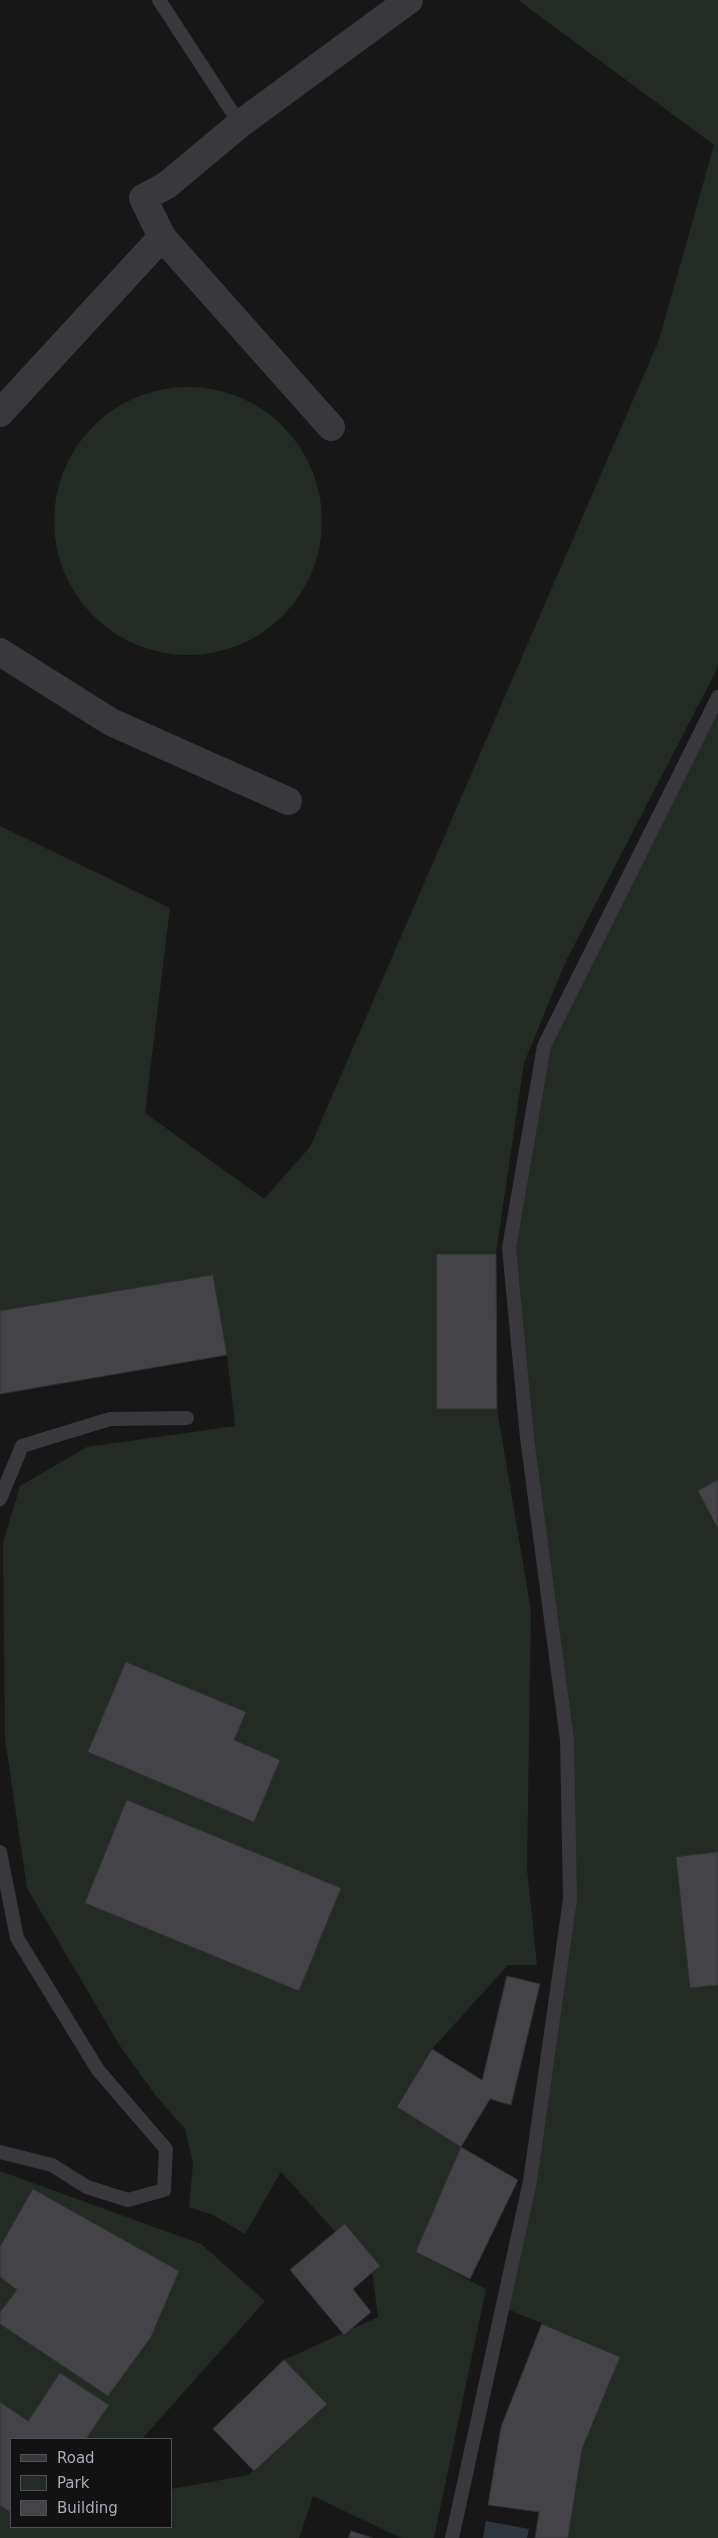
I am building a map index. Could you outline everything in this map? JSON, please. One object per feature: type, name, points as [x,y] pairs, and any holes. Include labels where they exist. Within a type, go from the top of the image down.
[{"type":"street","points":[[331,427],[162,237],[143,198],[167,184],[240,124],[408,0]]},
{"type":"street","points":[[0,413],[162,237]]},
{"type":"street","points":[[0,652],[111,722],[288,801]]},
{"type":"lane","points":[[158,0],[240,124]]},
{"type":"lane","points":[[452,2538],[530,2181],[570,1899],[567,1740],[527,1438],[509,1248],[544,1046],[718,697]]},
{"type":"lane","points":[[0,1499],[22,1446],[110,1419],[187,1418]]},
{"type":"lane","points":[[0,1852],[17,1938],[98,2070],[166,2149],[164,2190],[128,2200],[87,2187],[52,2165],[0,2152]]},
{"type":"green space","points":[[518,0],[718,0],[718,667],[566,961],[524,1063],[496,1254],[437,1254],[437,1409],[497,1409],[531,1611],[527,1869],[537,1965],[508,1965],[432,2049],[397,2107],[461,2147],[416,2252],[486,2289],[434,2538],[401,2538],[313,2496],[299,2538],[0,2538],[0,2171],[201,2244],[265,2301],[143,2438],[10,2438],[10,2528],[172,2528],[172,2489],[248,2475],[327,2404],[284,2360],[378,2317],[372,2272],[281,2172],[245,2234],[213,2215],[189,2207],[193,2163],[185,2129],[156,2096],[120,2046],[27,1888],[5,1739],[3,1543],[20,1486],[87,1447],[235,1426],[227,1355],[213,1275],[0,1311],[0,826],[170,908],[145,1113],[264,1199],[310,1147],[659,340],[714,145]]},
{"type":"green space","points":[[188,387],[214,390],[239,397],[262,410],[283,426],[299,447],[312,470],[319,495],[322,521],[319,547],[312,572],[299,595],[283,616],[262,632],[239,645],[214,652],[188,655],[162,652],[137,645],[114,632],[93,616],[77,595],[64,572],[57,547],[54,521],[57,495],[64,470],[77,447],[93,426],[114,410],[137,397],[162,390]]},
{"type":"green space","points":[[718,713],[718,2538],[568,2538],[582,2449],[620,2357],[503,2307],[570,1899],[567,1740],[509,1248],[544,1046]]},
{"type":"shaded area","points":[[486,2521],[529,2529],[527,2538],[483,2538]]},
{"type":"building","points":[[437,1254],[496,1254],[497,1409],[437,1409]]},
{"type":"building","points":[[213,1275],[227,1355],[0,1394],[0,1311]]},
{"type":"building","points":[[718,1480],[718,1529],[698,1491]]},
{"type":"building","points":[[126,1662],[246,1712],[234,1740],[280,1760],[254,1822],[88,1752]]},
{"type":"building","points":[[127,1800],[341,1888],[299,1991],[85,1903]]},
{"type":"building","points":[[718,1852],[718,1985],[690,1988],[676,1857]]},
{"type":"building","points":[[507,1976],[540,1984],[511,2105],[490,2099],[461,2147],[397,2107],[432,2049],[482,2080]]},
{"type":"building","points":[[461,2147],[518,2180],[470,2279],[416,2252]]},
{"type":"building","points":[[33,2189],[179,2271],[151,2337],[108,2396],[0,2324],[0,2312],[17,2290],[0,2277],[0,2247]]},
{"type":"building","points":[[345,2224],[380,2266],[353,2289],[371,2312],[344,2335],[290,2270]]},
{"type":"building","points":[[542,2324],[620,2357],[582,2449],[568,2538],[535,2538],[539,2512],[488,2505],[501,2427]]},
{"type":"building","points":[[284,2360],[327,2404],[254,2471],[213,2429]]},
{"type":"building","points":[[60,2373],[109,2405],[87,2438],[10,2438],[10,2512],[0,2505],[0,2402],[28,2421]]},
{"type":"building","points":[[351,2531],[373,2538],[349,2538]]}]
